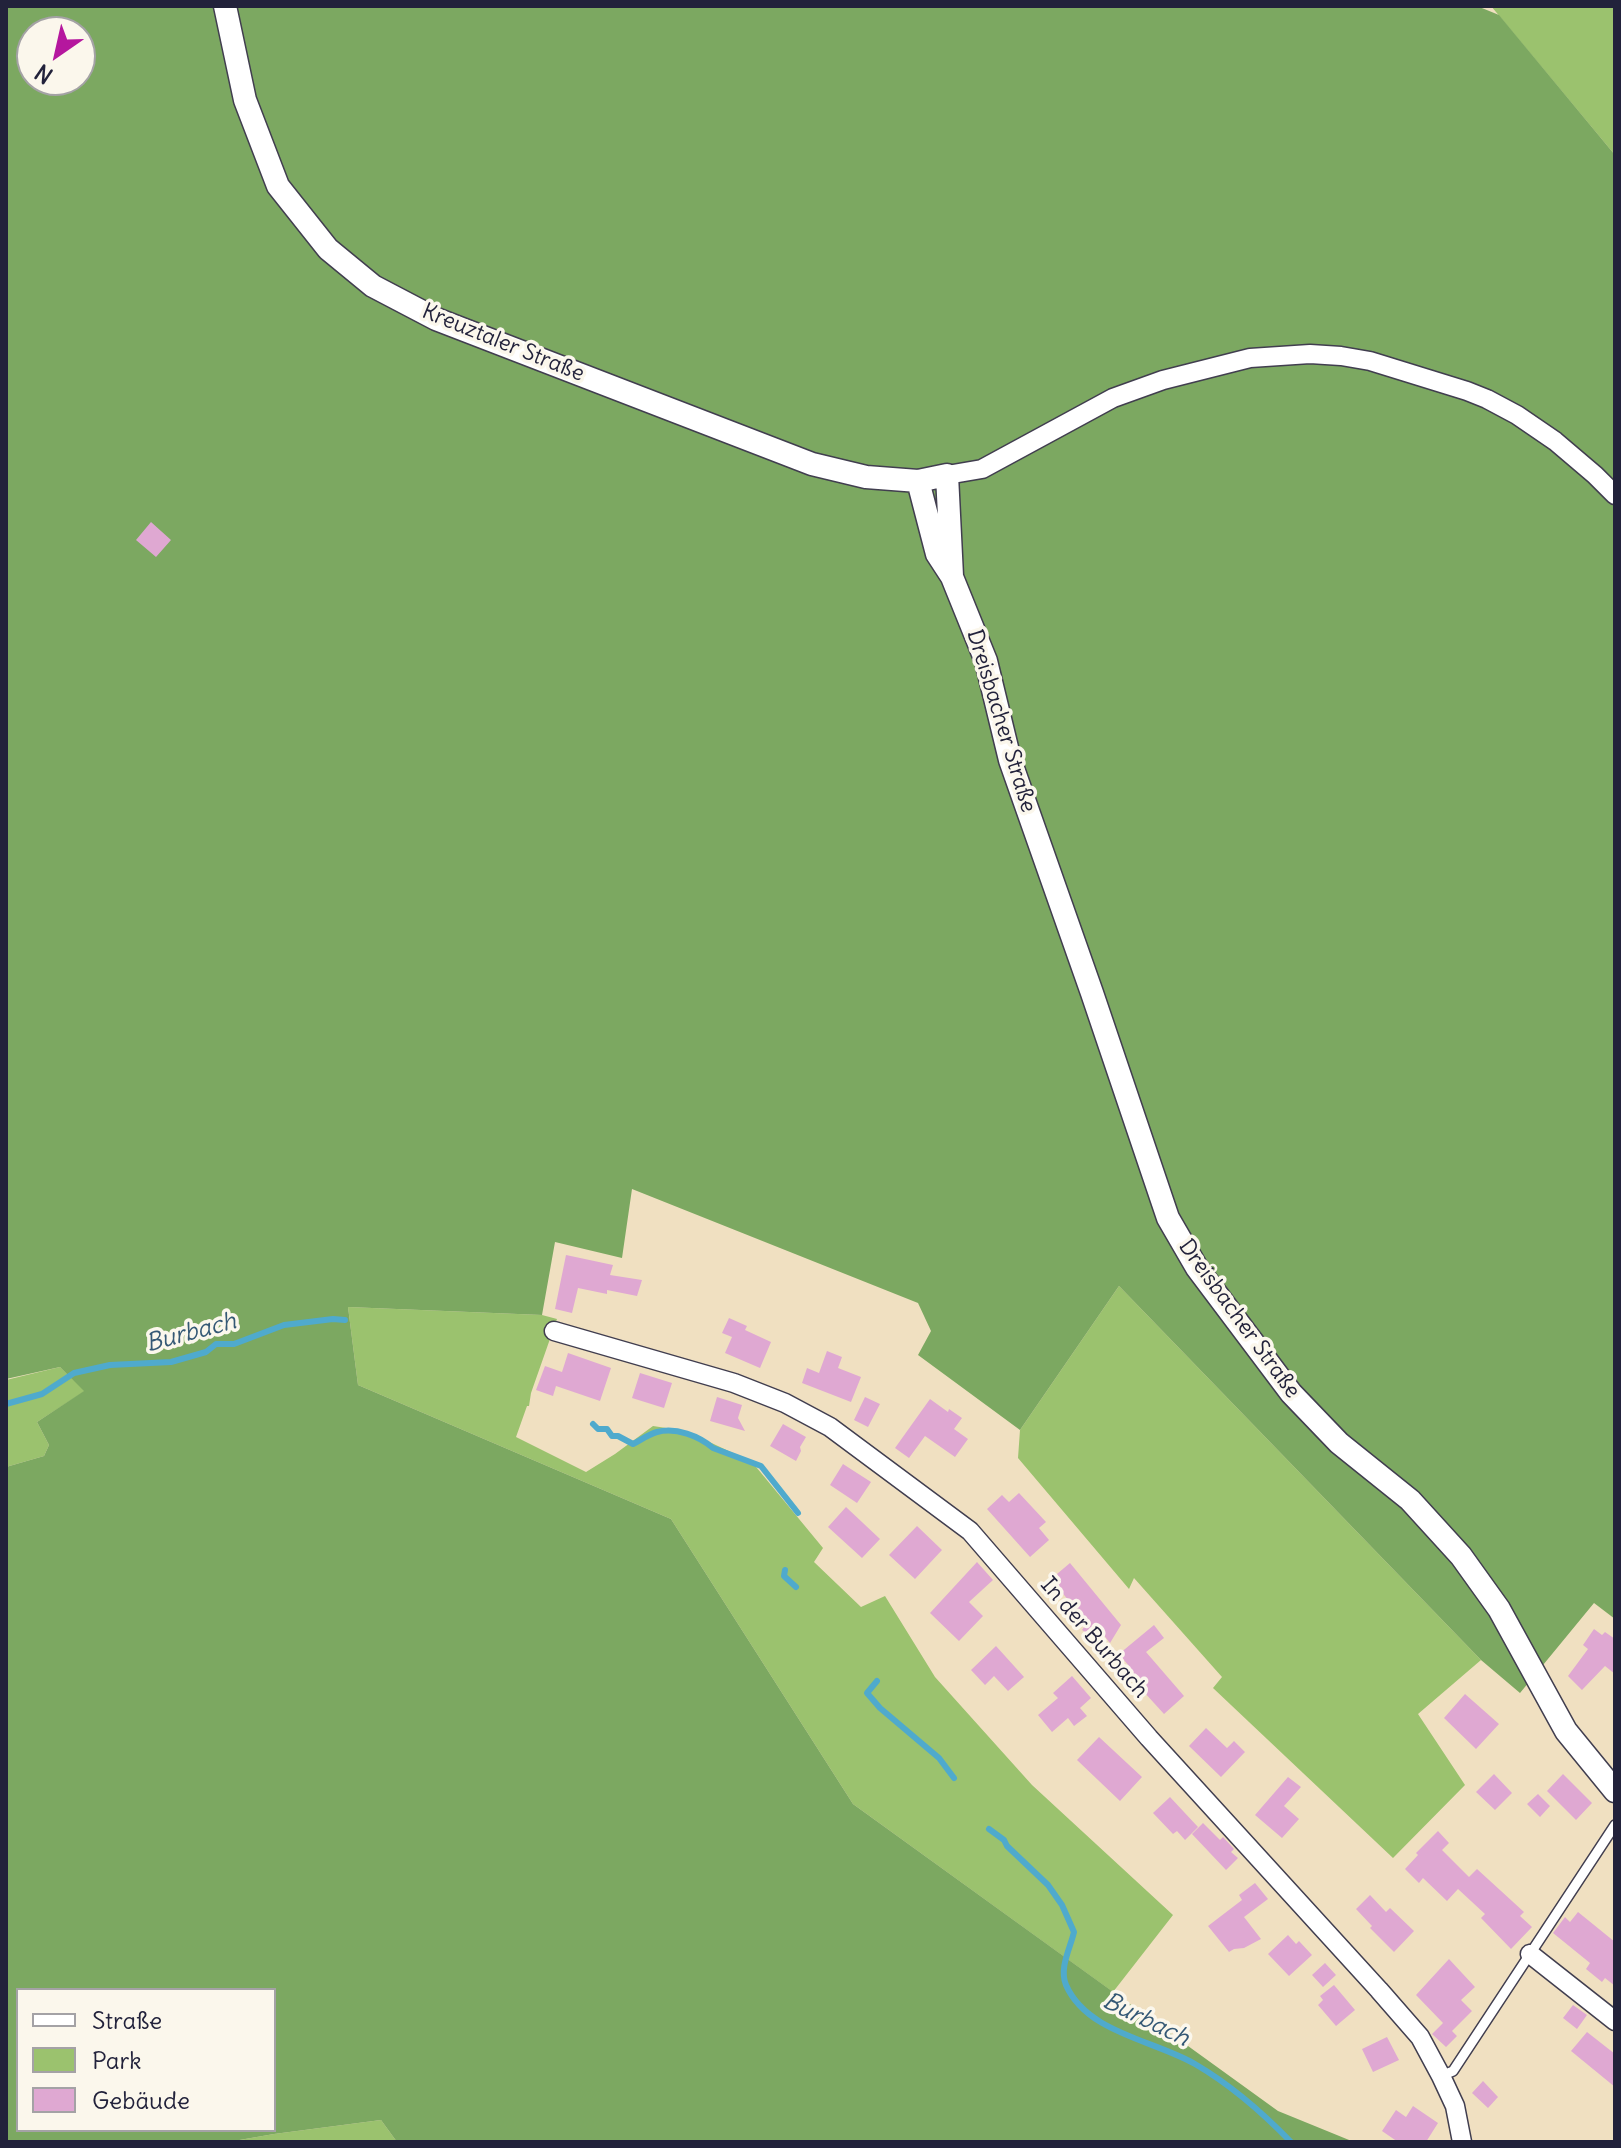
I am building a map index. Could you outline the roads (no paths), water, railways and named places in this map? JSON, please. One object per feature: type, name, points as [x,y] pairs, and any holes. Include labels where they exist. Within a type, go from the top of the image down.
[{"type":"street","name":"Kreuztaler Straße","points":[[225,6],[245,100],[278,186],[328,249],[373,286],[436,319],[812,464],[866,477],[918,481],[947,475]]},
{"type":"street","points":[[947,475],[982,469],[1113,398],[1163,380],[1250,358],[1310,354],[1370,361],[1487,399],[1555,441],[1615,495]]},
{"type":"street","name":"Dreisbacher Straße","points":[[947,475],[952,577]]},
{"type":"street","name":"Dreisbacher Straße","points":[[918,481],[937,554],[952,577],[986,661],[1010,760],[1168,1218],[1197,1268],[1291,1393],[1339,1443],[1410,1500],[1461,1556],[1499,1609],[1566,1731],[1615,1791]]},
{"type":"street","name":"In der Burbach","points":[[554,1331],[734,1383],[810,1415],[970,1531],[1149,1738],[1420,2037],[1455,2106],[1462,2142]]},
{"type":"street","points":[[1530,1954],[1615,2021]]},
{"type":"lane","points":[[1441,2076],[1453,2071],[1615,1825]]},
{"type":"waterway","name":"Burbach","points":[[6,1404],[42,1394],[74,1373],[110,1365],[171,1362],[206,1352],[216,1344],[234,1344],[284,1325],[345,1320]]},
{"type":"waterway","name":"Burbach","points":[[593,1424],[633,1444],[664,1431],[694,1436],[713,1448],[761,1466],[798,1513]]},
{"type":"waterway","name":"Burbach","points":[[785,1570],[784,1576],[796,1587]]},
{"type":"waterway","name":"Burbach","points":[[877,1681],[867,1693],[880,1708],[939,1758],[954,1778]]},
{"type":"waterway","name":"Burbach","points":[[989,1829],[1048,1885],[1062,1905],[1074,1932],[1064,1965],[1064,1979],[1076,2001],[1105,2025],[1179,2056],[1208,2072],[1246,2100],[1291,2142]]}]
